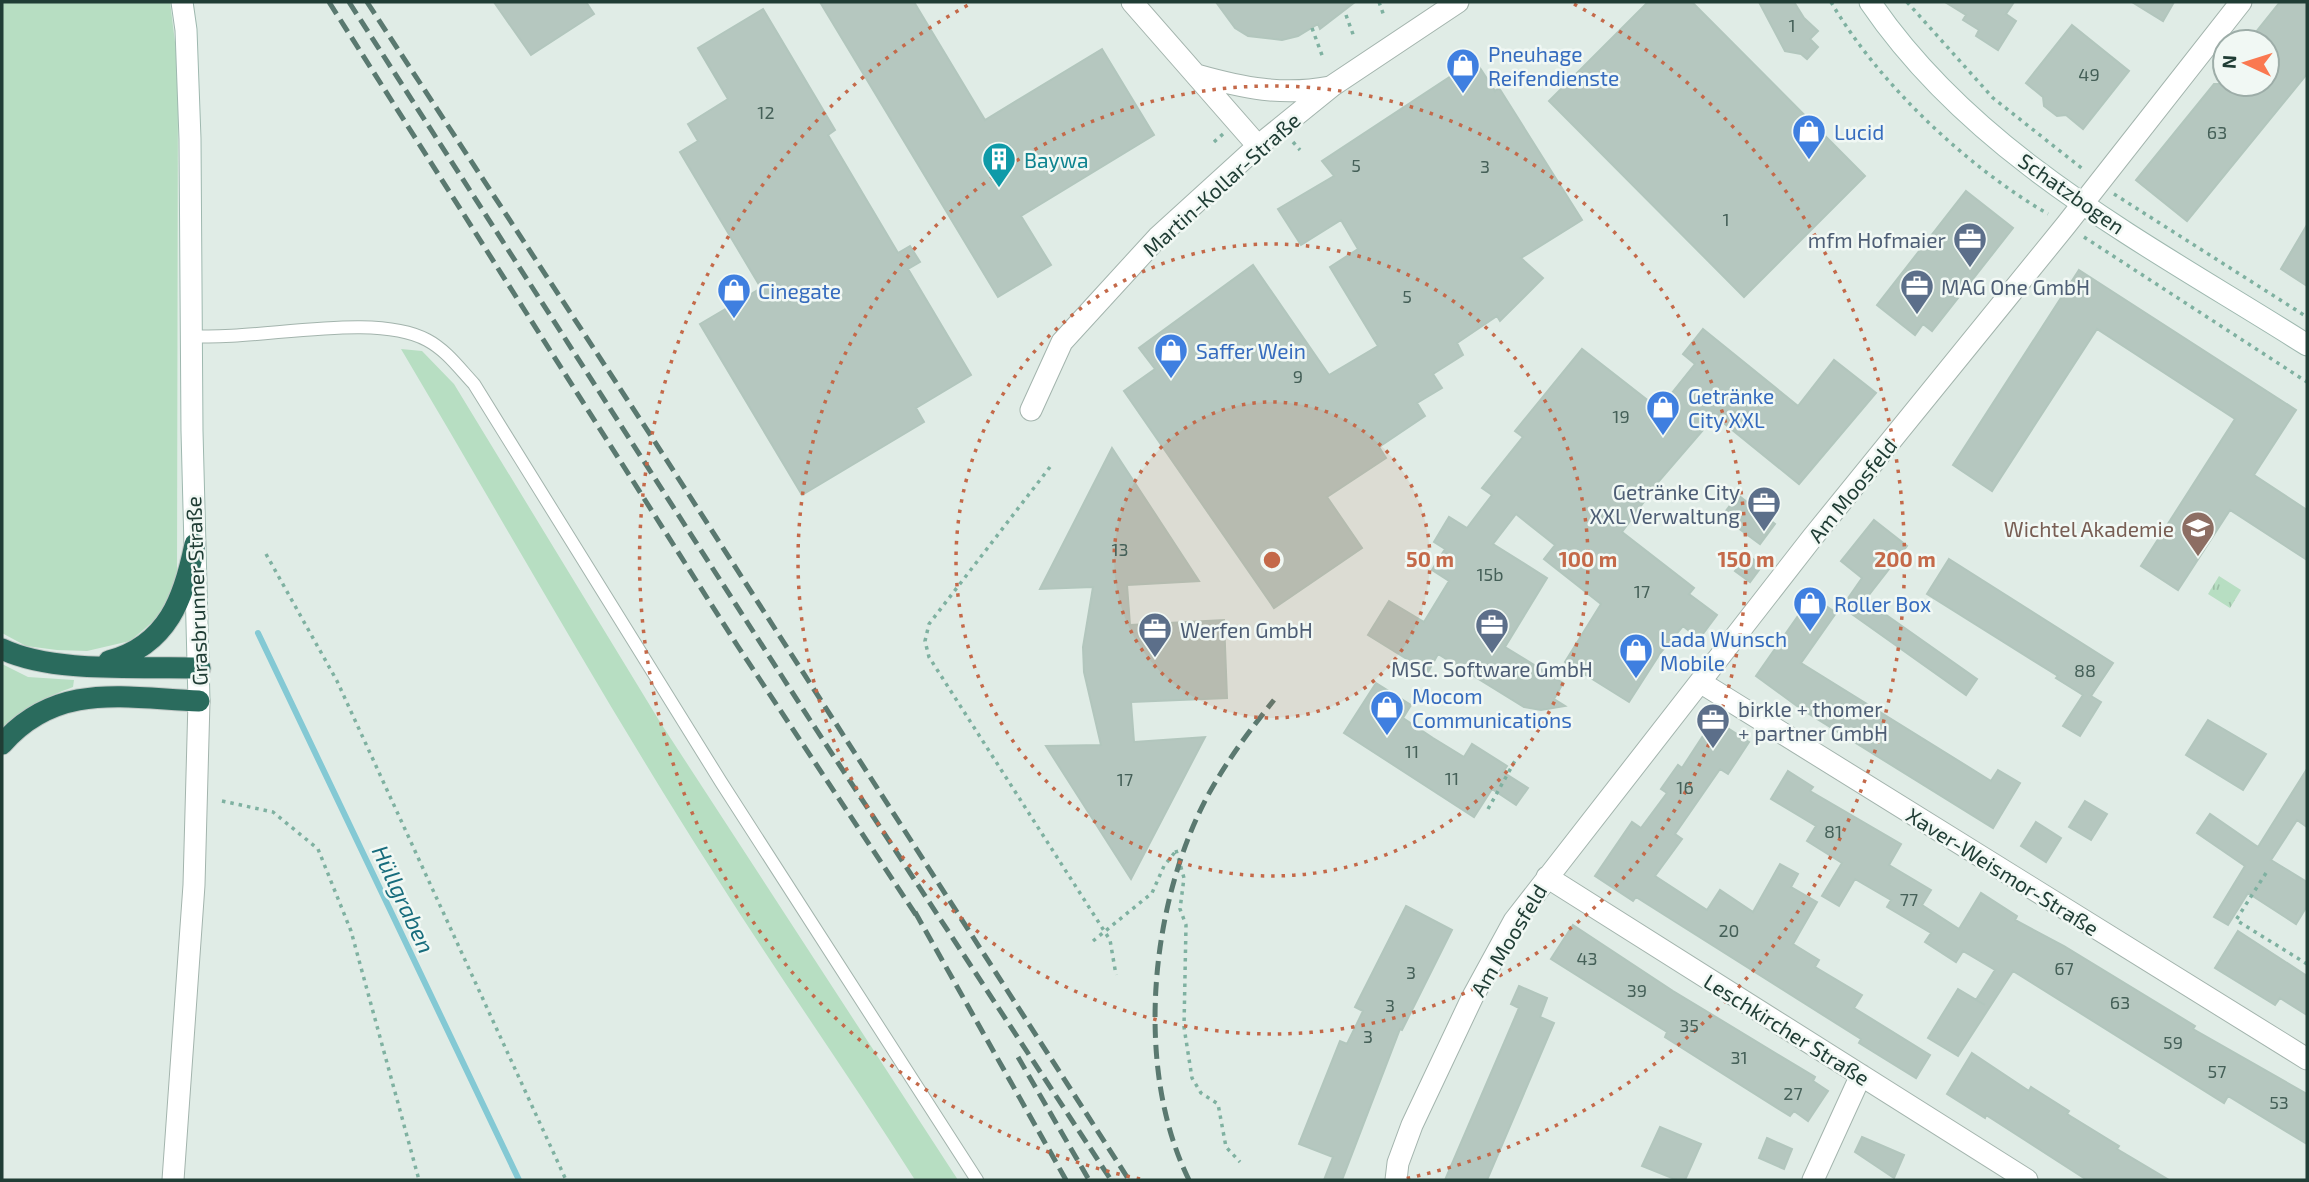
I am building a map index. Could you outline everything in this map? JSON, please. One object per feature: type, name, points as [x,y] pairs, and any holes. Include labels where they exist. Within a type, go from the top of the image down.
[{"type":"highway","points":[[98,665],[132,653],[148,643],[161,629],[186,587],[195,544]]},
{"type":"highway","points":[[2,649],[34,660],[200,668]]},
{"type":"highway","points":[[2,744],[29,718],[50,706],[79,698],[199,701]]},
{"type":"street","name":"Grasbrunner Straße","points":[[173,1180],[195,873],[200,668],[195,544],[188,72],[182,2]]},
{"type":"street","points":[[1132,2],[1258,146]]},
{"type":"street","name":"Martin-Kollar-Straße","points":[[1031,410],[1062,342],[1158,237],[1258,146],[1332,86],[1458,2]]},
{"type":"street","name":"Schatzbogen","points":[[1870,2],[1895,38],[1968,114],[2082,204],[2307,345]]},
{"type":"street","name":"Am Moosfeld","points":[[1396,1180],[1398,1163],[1412,1125],[1472,998],[1514,921],[1700,682],[2241,2]]},
{"type":"street","points":[[1196,74],[1268,92],[1306,92],[1332,86]]},
{"type":"street","name":"Xaver-Weismor-Straße","points":[[1700,682],[2307,1059]]},
{"type":"street","name":"Leschkircher Straße","points":[[1547,877],[2027,1180]]},
{"type":"street","points":[[1813,1180],[1861,1075]]},
{"type":"lane","points":[[192,336],[386,327],[426,339],[443,350],[474,384],[721,782],[977,1180]]},
{"type":"path","points":[[1379,2],[1384,16]]},
{"type":"path","points":[[1346,15],[1354,37]]},
{"type":"path","points":[[1312,28],[1323,58]]},
{"type":"path","points":[[1050,467],[929,624],[925,641],[929,656],[1110,940],[1116,975]]},
{"type":"path","points":[[266,554],[337,681],[566,1180]]},
{"type":"path","points":[[1488,809],[1516,759]]},
{"type":"path","points":[[222,801],[274,812],[318,849],[351,931],[419,1180]]},
{"type":"path","points":[[1093,941],[1152,894],[1164,866],[1176,850],[1184,878],[1180,909],[1186,925],[1184,1027],[1192,1078],[1201,1093],[1218,1104],[1226,1147],[1240,1162]]},
{"type":"path","points":[[2266,873],[2236,920],[2307,964]]},
{"type":"green space","points":[[2,2],[170,2],[178,66],[177,583],[162,614],[130,641],[87,651],[26,646],[2,633]]},
{"type":"green space","points":[[401,349],[422,351],[454,384],[660,722],[958,1180],[915,1180],[674,810]]},
{"type":"green space","points":[[2219,576],[2241,590],[2230,608],[2208,594]]},
{"type":"green space","points":[[2,664],[28,677],[74,680],[73,687],[34,705],[17,716],[2,731]]},
{"type":"building","points":[[494,2],[586,2],[594,14],[531,55]]},
{"type":"building","name":"Baywa","points":[[820,2],[914,2],[985,120],[1102,49],[1154,135],[1021,216],[1051,265],[998,297]]},
{"type":"building","points":[[1216,2],[1355,2],[1320,29],[1318,24],[1298,36],[1282,40],[1248,36],[1235,28]]},
{"type":"building","points":[[1648,2],[1692,2],[1865,176],[1744,297],[1549,101]]},
{"type":"building","points":[[1759,2],[1794,2],[1804,18],[1818,31],[1810,39],[1818,47],[1807,59],[1801,54],[1785,51]]},
{"type":"building","points":[[1945,2],[2014,2],[2006,14],[2016,21],[1998,50],[1976,36],[1979,30],[1963,20],[1966,15]]},
{"type":"building","points":[[2132,2],[2174,2],[2163,21]]},
{"type":"building","points":[[2280,2],[2307,2],[2307,74],[2187,221],[2136,180],[2211,88],[2211,98],[2281,98],[2281,28],[2259,28]]},
{"type":"building","points":[[763,9],[835,130],[828,135],[898,253],[910,246],[920,262],[908,269],[971,375],[916,408],[924,422],[802,495],[700,324],[761,288],[680,152],[698,141],[688,124],[728,99],[698,48]]},
{"type":"building","points":[[2072,25],[2129,71],[2083,129],[2066,115],[2057,116],[2044,106],[2043,97],[2026,83]]},
{"type":"building","points":[[1471,63],[1474,68],[1478,65],[1495,91],[1499,88],[1582,220],[1521,258],[1543,278],[1500,321],[1497,316],[1457,343],[1463,355],[1433,374],[1442,388],[1417,403],[1425,416],[1379,447],[1386,458],[1327,497],[1362,548],[1274,608],[1124,391],[1155,369],[1139,348],[1253,265],[1329,375],[1378,346],[1330,267],[1358,249],[1341,220],[1301,245],[1278,209],[1334,176],[1322,161]]},
{"type":"building","points":[[1966,191],[2013,228],[1932,331],[1923,324],[1915,335],[1877,305]]},
{"type":"building","points":[[2307,225],[2307,286],[2281,269]]},
{"type":"building","points":[[2079,270],[2296,410],[2254,475],[2307,510],[2307,560],[2230,510],[2178,590],[2141,566],[2235,419],[2097,329],[1992,491],[1953,465]]},
{"type":"building","points":[[1703,329],[1798,406],[1834,360],[1876,393],[1799,484],[1715,416],[1659,481],[1622,532],[1694,588],[1689,594],[1717,615],[1699,639],[1683,626],[1661,652],[1629,702],[1565,662],[1601,604],[1544,559],[1555,545],[1516,514],[1493,544],[1547,578],[1505,647],[1563,683],[1554,699],[1565,706],[1541,710],[1524,707],[1438,654],[1428,672],[1368,635],[1389,601],[1424,622],[1449,581],[1432,570],[1445,549],[1434,542],[1449,517],[1467,528],[1492,495],[1482,488],[1523,437],[1515,431],[1582,349],[1659,409],[1695,364],[1683,354]]},
{"type":"building","points":[[1112,448],[1199,581],[1127,585],[1130,625],[1224,620],[1227,698],[1131,702],[1134,742],[1205,737],[1131,879],[1046,746],[1101,745],[1084,672],[1083,647],[1093,587],[1040,589]]},
{"type":"building","points":[[1738,495],[1775,524],[1760,544],[1722,516]]},
{"type":"building","points":[[1874,520],[1907,546],[1865,600],[1977,679],[1966,695],[1842,607],[1862,578],[1841,561]]},
{"type":"building","points":[[1748,555],[1762,566],[1750,582],[1735,571]]},
{"type":"building","points":[[1949,559],[2113,663],[2091,696],[2101,702],[2080,736],[2063,726],[2083,695],[2056,678],[2058,676],[1927,594]]},
{"type":"building","points":[[1812,596],[1836,613],[1801,663],[1991,781],[1998,770],[2020,783],[1993,828],[1801,709],[1756,676]]},
{"type":"building","points":[[1376,683],[1411,705],[1403,718],[1433,738],[1464,757],[1472,744],[1507,766],[1503,772],[1528,788],[1516,805],[1492,789],[1474,817],[1344,733]]},
{"type":"building","points":[[1714,719],[1749,742],[1728,774],[1720,769],[1675,834],[1682,839],[1655,876],[1707,910],[1720,890],[1753,912],[1780,864],[1798,874],[1791,887],[1817,902],[1793,944],[1819,960],[1815,967],[1862,995],[1854,1008],[1930,1055],[1916,1078],[1859,1043],[1861,1039],[1636,897],[1633,901],[1595,876],[1632,822],[1641,828],[1667,793],[1661,789],[1678,765],[1682,768]]},
{"type":"building","points":[[2208,720],[2266,754],[2243,790],[2186,755]]},
{"type":"building","points":[[2307,769],[2307,827],[2297,820],[2271,860],[2307,882],[2307,906],[2296,924],[2248,893],[2228,925],[2214,917],[2245,866],[2197,833],[2210,814],[2258,847]]},
{"type":"building","points":[[1788,771],[1813,787],[1810,791],[1901,844],[1889,865],[1931,890],[1922,905],[1959,929],[1981,893],[2017,916],[2015,920],[2064,946],[2195,1026],[2193,1029],[2307,1094],[2307,1144],[2228,1096],[2224,1103],[2013,971],[1958,1056],[1928,1038],[1958,989],[1976,1000],[1995,970],[1963,951],[1956,962],[1925,942],[1931,933],[1887,907],[1891,900],[1855,879],[1839,906],[1822,896],[1842,863],[1807,841],[1816,826],[1771,799]]},
{"type":"building","points":[[2085,801],[2107,814],[2091,840],[2069,827]]},
{"type":"building","points":[[2036,822],[2061,838],[2046,862],[2021,846]]},
{"type":"building","points":[[1406,906],[1452,930],[1402,1030],[1400,1029],[1342,1180],[1324,1180],[1333,1157],[1299,1144],[1340,1041],[1347,1044],[1363,1011],[1355,1007]]},
{"type":"building","points":[[1573,925],[1673,991],[1815,1077],[1813,1081],[1828,1091],[1808,1121],[1794,1111],[1790,1116],[1701,1060],[1665,1037],[1667,1032],[1551,959]]},
{"type":"building","points":[[2238,931],[2307,976],[2307,1015],[2280,998],[2275,1005],[2215,968]]},
{"type":"building","points":[[1519,986],[1547,998],[1540,1017],[1554,1023],[1487,1180],[1445,1180],[1519,1008],[1511,1004]]},
{"type":"building","points":[[1972,1053],[2029,1091],[2031,1087],[2069,1111],[2067,1114],[2119,1146],[2117,1149],[2169,1180],[2087,1180],[1986,1115],[1985,1118],[1947,1094]]},
{"type":"building","points":[[1660,1127],[1701,1144],[1685,1180],[1677,1180],[1642,1166]]},
{"type":"building","points":[[1862,1137],[1904,1155],[1894,1178],[1855,1152]]},
{"type":"building","points":[[1767,1138],[1792,1149],[1784,1169],[1759,1158]]},
{"type":"waterway","name":"Hüllgraben","points":[[258,633],[519,1180]]},
{"type":"railway","points":[[329,2],[737,645],[920,921]]},
{"type":"railway","points":[[349,2],[810,720],[1111,1180]]},
{"type":"railway","points":[[367,2],[655,442],[1129,1180]]},
{"type":"railway","points":[[1189,1180],[1172,1136],[1161,1089],[1155,1039],[1156,987],[1162,936],[1172,887],[1188,840],[1207,797],[1238,747],[1274,700]]},
{"type":"railway","points":[[915,912],[1066,1180]]},
{"type":"railway","points":[[1018,1057],[1089,1180]]},
{"type":"place","name":"Pneuhage Reifendienste","points":[[1463,95]]},
{"type":"place","name":"Lucid","points":[[1809,161]]},
{"type":"place","name":"Baywa","points":[[999,189]]},
{"type":"place","name":"mfm Hofmaier","points":[[1970,269]]},
{"type":"place","name":"MAG One GmbH","points":[[1917,316]]},
{"type":"place","name":"Cinegate","points":[[734,320]]},
{"type":"place","name":"Saffer Wein","points":[[1171,380]]},
{"type":"place","name":"Getränke City XXL","points":[[1663,437]]},
{"type":"place","name":"Getränke City XXL Verwaltung","points":[[1764,533]]},
{"type":"place","name":"Wichtel Akademie","points":[[2198,558]]},
{"type":"place","name":"Roller Box","points":[[1810,633]]},
{"type":"place","name":"MSC. Software GmbH","points":[[1492,655]]},
{"type":"place","name":"Werfen GmbH","points":[[1155,659]]},
{"type":"place","name":"Lada Wunsch Mobile","points":[[1636,680]]},
{"type":"place","name":"Mocom Communications","points":[[1387,737]]},
{"type":"place","name":"birkle + thomer + partner GmbH","points":[[1713,750]]}]
